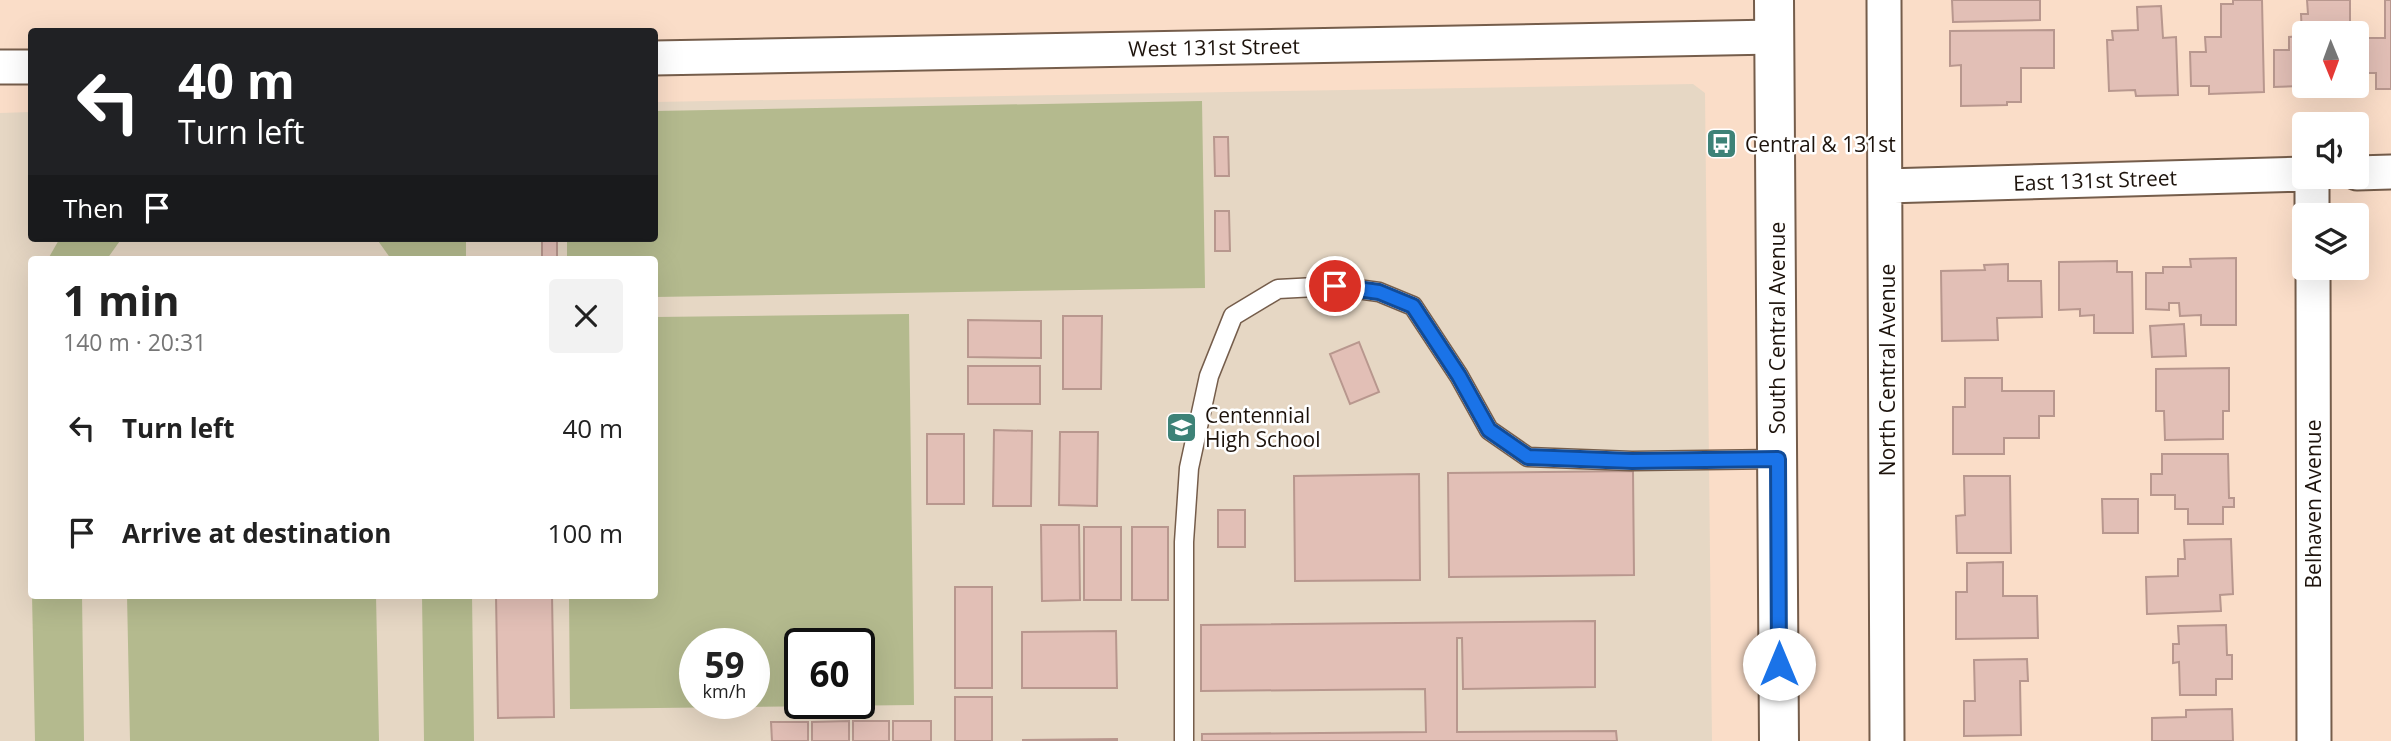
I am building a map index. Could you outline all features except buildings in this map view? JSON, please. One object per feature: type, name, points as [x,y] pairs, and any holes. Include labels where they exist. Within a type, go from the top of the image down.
[{"type":"main road","name":"South Central Avenue","points":[[1774,18],[1779,741]]},
{"type":"street","name":"North Central Avenue","points":[[1884,0],[1887,741]]},
{"type":"street","name":"West 131st Street","points":[[658,58],[1774,18]]},
{"type":"street","points":[[0,67],[28,67]]},
{"type":"street","points":[[2369,173],[2391,172]]},
{"type":"street","name":"East 131st Street","points":[[1886,186],[2292,174]]},
{"type":"street","name":"Belhaven Avenue","points":[[2313,280],[2314,741]]},
{"type":"lane","points":[[1184,741],[1184,541],[1189,468],[1209,376],[1233,316],[1279,289],[1346,287],[1379,292],[1413,306],[1459,376],[1489,430],[1528,457],[1632,461],[1778,459]]},
{"type":"shaded area","name":"Centennial High School","points":[[1693,84],[1705,93],[1712,741],[0,741],[0,113],[28,112],[28,242],[658,242],[658,102]]},
{"type":"green space","points":[[1202,101],[1205,288],[658,297],[658,256],[567,256],[567,242],[658,242],[658,111]]},
{"type":"green space","points":[[58,242],[119,242],[109,256],[50,256]]},
{"type":"green space","points":[[379,242],[466,242],[466,256],[389,256]]},
{"type":"green space","points":[[909,314],[914,705],[875,705],[875,628],[784,628],[784,707],[770,707],[770,628],[679,628],[679,708],[570,709],[569,599],[658,599],[658,317]]},
{"type":"green space","points":[[32,599],[82,599],[84,741],[35,741]]},
{"type":"green space","points":[[127,599],[376,599],[379,741],[130,741]]},
{"type":"green space","points":[[422,599],[472,599],[474,741],[424,741]]},
{"type":"place","name":"Central & 131st","points":[[1722,144]]},
{"type":"place","name":"Centennial High School","points":[[1182,427]]},
{"type":"route","points":[[1335,286],[1379,292],[1413,306],[1459,376],[1489,430],[1528,457],[1632,461],[1778,459],[1779,664]]}]
